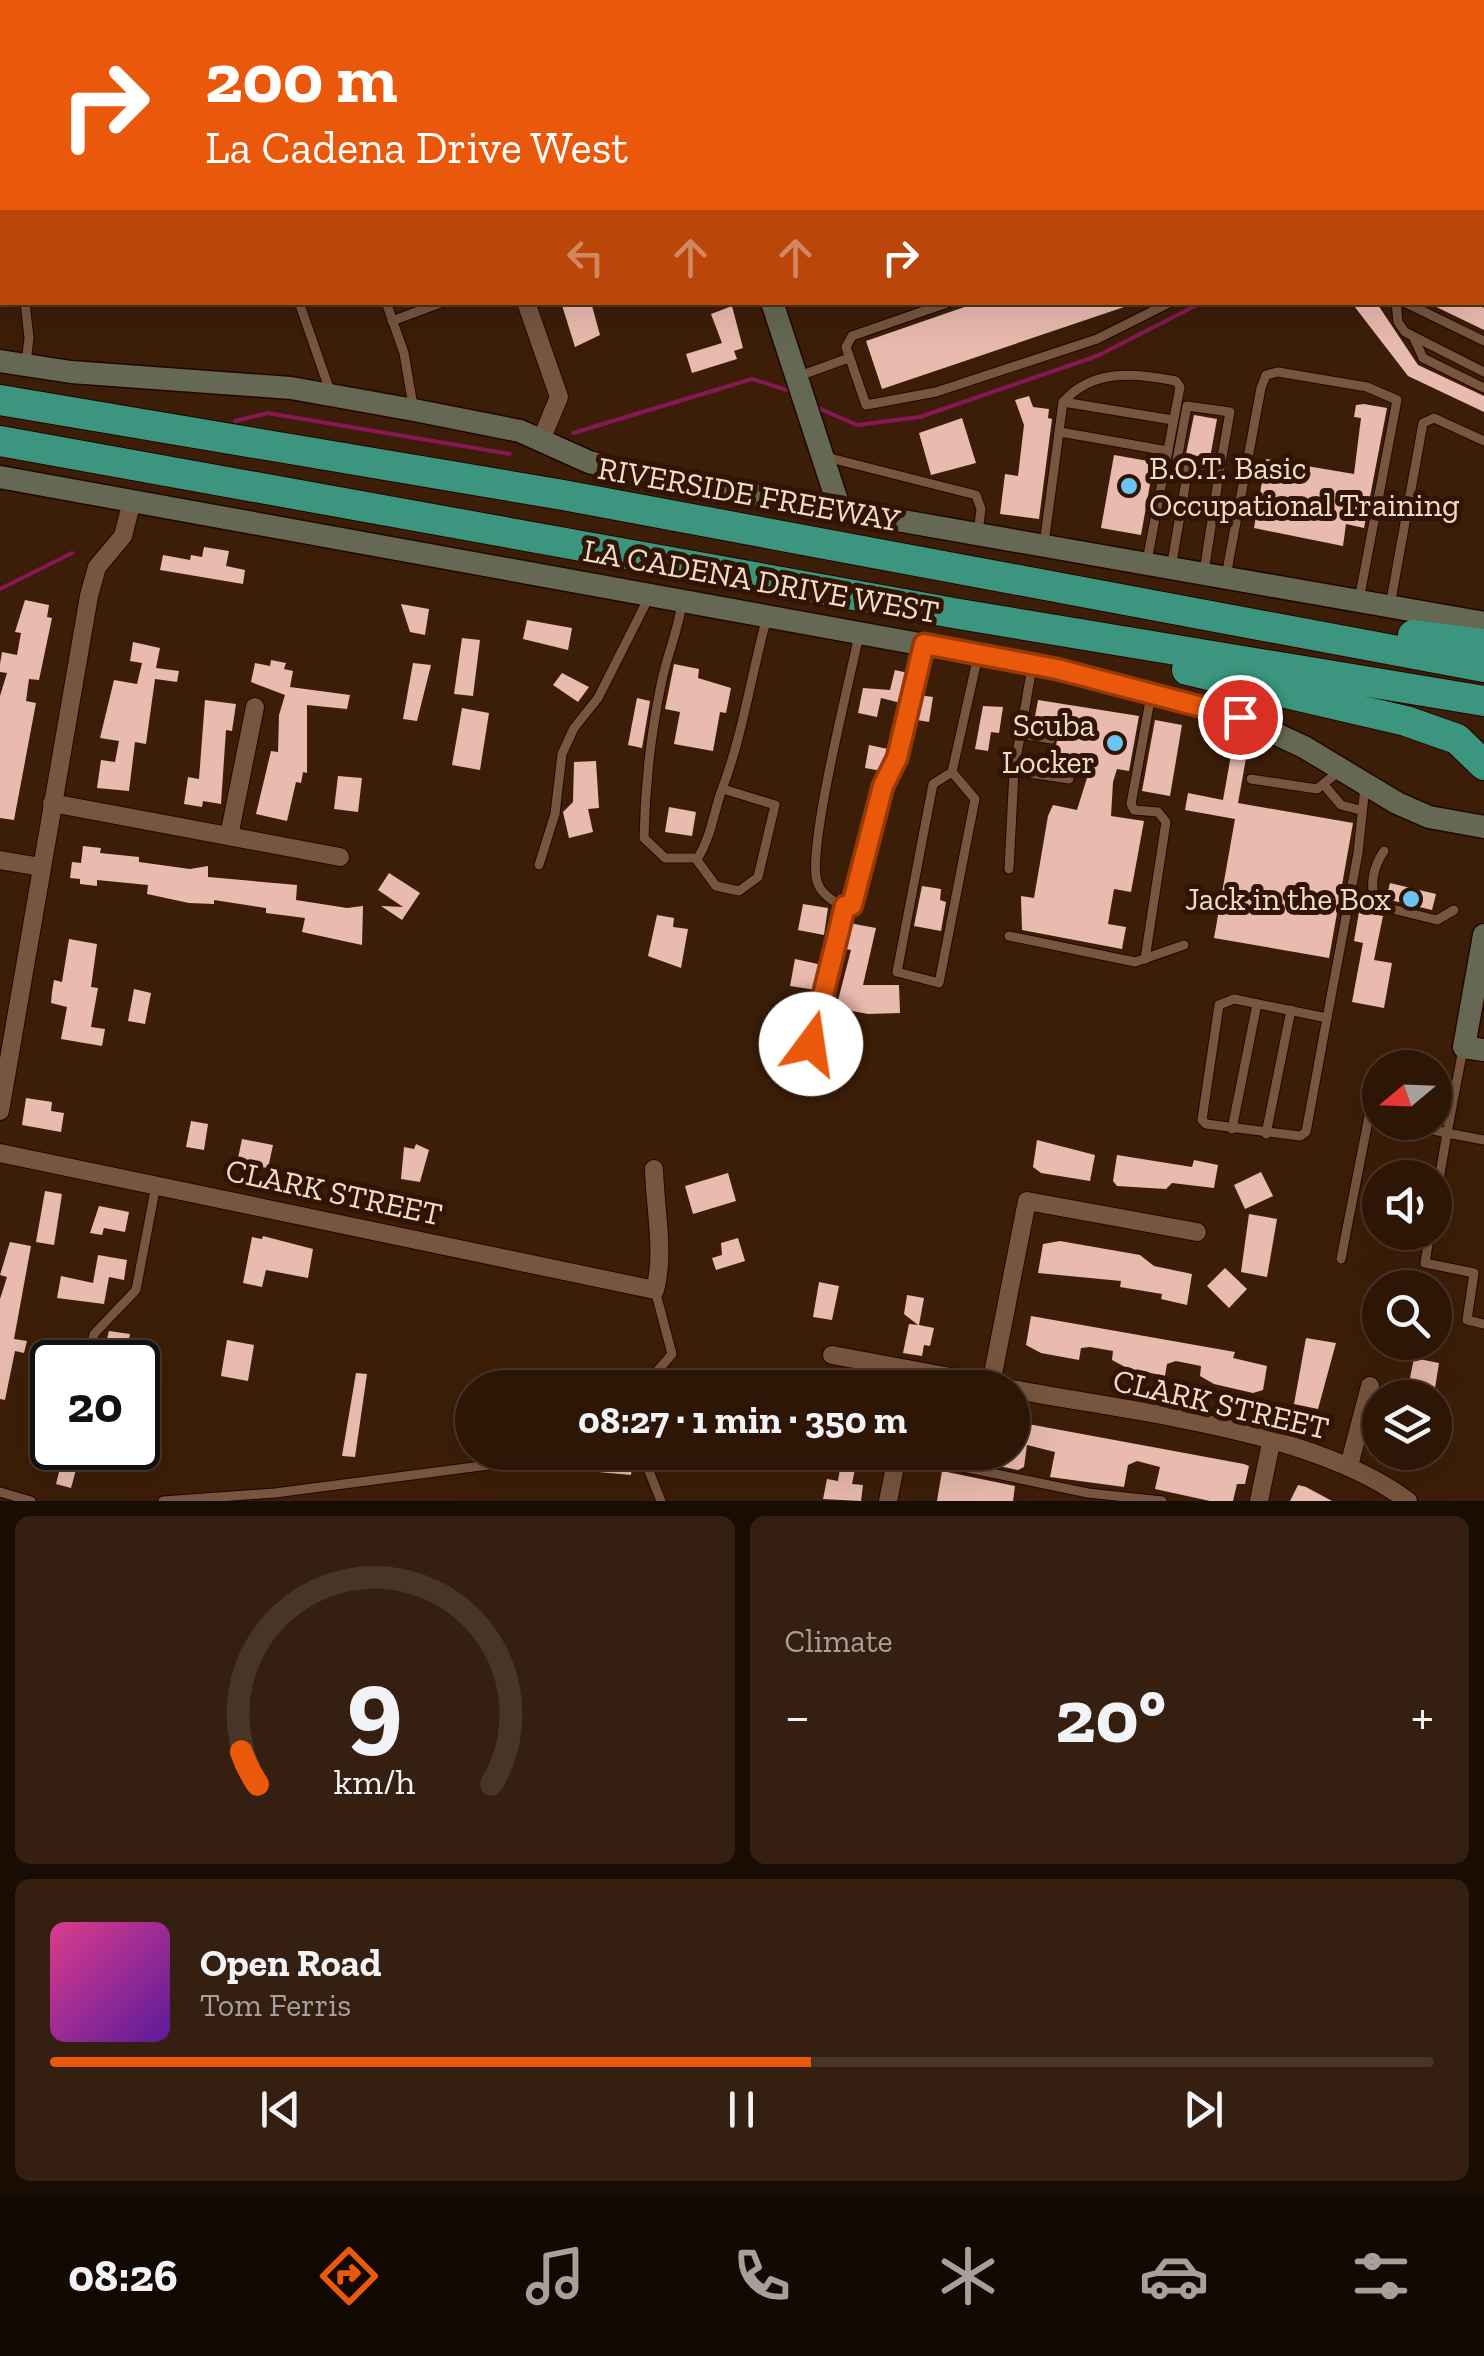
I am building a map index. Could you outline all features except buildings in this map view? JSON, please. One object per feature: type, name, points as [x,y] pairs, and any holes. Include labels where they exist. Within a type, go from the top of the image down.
[{"type":"highway","name":"RIVERSIDE FREEWAY","points":[[0,400],[563,495],[1484,667]]},
{"type":"highway","points":[[0,441],[959,614],[1484,701]]},
{"type":"highway","points":[[959,614],[984,631],[1173,667],[1406,720],[1458,739],[1484,765]]},
{"type":"highway","points":[[1314,636],[1395,632],[1484,644]]},
{"type":"main road","points":[[773,305],[840,510]]},
{"type":"main road","points":[[0,361],[332,395],[499,425],[590,462],[635,474],[1484,623]]},
{"type":"main road","name":"LA CADENA DRIVE WEST","points":[[0,477],[1032,664],[1152,692],[1240,717],[1332,778],[1365,786],[1429,817],[1484,827]]},
{"type":"main road","points":[[1474,1048],[1484,935]]},
{"type":"street","points":[[527,305],[558,397],[541,440]]},
{"type":"street","points":[[0,1111],[6,1036],[41,867],[88,596],[97,568],[122,536],[132,501]]},
{"type":"street","points":[[229,836],[255,707]]},
{"type":"street","points":[[52,803],[340,857]]},
{"type":"street","points":[[0,860],[41,867]]},
{"type":"street","name":"CLARK STREET","points":[[0,1152],[655,1290]]},
{"type":"street","points":[[654,1169],[656,1228],[662,1262],[655,1290]]},
{"type":"street","points":[[1006,1370],[1027,1202],[1197,1232]]},
{"type":"street","name":"CLARK STREET","points":[[832,1354],[884,1370]]},
{"type":"street","name":"CLARK STREET","points":[[1030,1392],[1272,1443],[1349,1466],[1408,1501]]},
{"type":"street","points":[[1349,1466],[1362,1416]]},
{"type":"street","points":[[1258,1501],[1272,1443]]},
{"type":"street","points":[[888,1501],[893,1470]]},
{"type":"lane","points":[[25,305],[30,338],[26,366]]},
{"type":"lane","points":[[300,305],[332,395]]},
{"type":"lane","points":[[387,305],[412,386],[414,410]]},
{"type":"lane","points":[[392,321],[435,305]]},
{"type":"lane","points":[[941,305],[852,336],[846,347],[866,405],[936,392],[1061,350],[1164,305]]},
{"type":"lane","points":[[1396,305],[1398,322],[1414,338],[1484,372]]},
{"type":"lane","points":[[1410,305],[1484,342]]},
{"type":"lane","points":[[1414,338],[1423,358],[1484,388]]},
{"type":"lane","points":[[796,377],[850,358]]},
{"type":"lane","points":[[1043,547],[1063,402],[1084,384],[1128,372],[1176,381],[1168,451],[1146,565]]},
{"type":"lane","points":[[1214,577],[1266,375],[1278,372],[1366,387],[1397,400],[1358,602]]},
{"type":"lane","points":[[1063,402],[1173,420]]},
{"type":"lane","points":[[1214,577],[1220,468],[1230,412],[1187,406],[1177,460],[1220,468]]},
{"type":"lane","points":[[1389,608],[1423,423],[1434,418],[1484,440]]},
{"type":"lane","points":[[1060,432],[1168,451]]},
{"type":"lane","points":[[822,457],[850,460],[918,483],[976,495],[981,509],[978,535]]},
{"type":"lane","points":[[1170,569],[1189,463]]},
{"type":"lane","points":[[538,866],[555,814],[562,754],[574,728],[598,698],[650,594]]},
{"type":"lane","points":[[683,600],[656,710],[646,777],[644,838],[665,858],[696,858]]},
{"type":"lane","points":[[696,858],[713,833],[738,747],[767,616]]},
{"type":"lane","points":[[859,632],[816,857],[820,889],[845,906],[852,905],[883,786],[897,758],[924,644]]},
{"type":"lane","points":[[952,772],[975,799],[938,983],[897,972],[933,784],[952,772],[978,654]]},
{"type":"lane","points":[[1010,869],[1014,771],[1032,664]]},
{"type":"lane","points":[[1145,959],[1166,822],[1158,812],[1134,810],[1131,804],[1152,692]]},
{"type":"lane","points":[[1020,734],[1052,739]]},
{"type":"lane","points":[[1014,771],[1069,778]]},
{"type":"lane","points":[[1251,778],[1309,788],[1332,778],[1341,805],[1360,810]]},
{"type":"lane","points":[[1327,1018],[1234,999],[1219,1004],[1200,1112],[1206,1124],[1293,1139],[1306,1132],[1358,853],[1365,786]]},
{"type":"lane","points":[[696,858],[716,886],[739,892],[758,877],[774,805],[723,789]]},
{"type":"lane","points":[[1384,852],[1372,887],[1380,906],[1437,920],[1454,910]]},
{"type":"lane","points":[[811,1044],[845,906]]},
{"type":"lane","points":[[1008,936],[1135,962],[1184,944]]},
{"type":"lane","points":[[1232,1128],[1257,1004]]},
{"type":"lane","points":[[1266,1134],[1291,1010]]},
{"type":"lane","points":[[1452,1117],[1474,1048]]},
{"type":"lane","points":[[1452,1134],[1484,1140]]},
{"type":"lane","points":[[1341,1259],[1364,1140]]},
{"type":"lane","points":[[93,1340],[136,1290],[156,1185]]},
{"type":"lane","points":[[1427,1250],[1424,1263],[1474,1273],[1467,1320],[1484,1324]]},
{"type":"lane","points":[[655,1290],[672,1354],[661,1370]]},
{"type":"lane","points":[[163,1501],[456,1470]]},
{"type":"lane","points":[[975,1470],[1069,1490],[1162,1501]]},
{"type":"lane","points":[[649,1471],[661,1501]]},
{"type":"lane","points":[[0,1492],[31,1501]]},
{"type":"waterway","points":[[818,408],[857,425],[920,417],[1097,356],[1197,305]]},
{"type":"waterway","points":[[573,433],[752,379],[787,390]]},
{"type":"waterway","points":[[235,421],[268,413],[510,454]]},
{"type":"waterway","points":[[0,589],[72,553]]},
{"type":"place","name":"B.O.T. Basic Occupational Training","points":[[1129,486]]},
{"type":"place","name":"Scuba Locker","points":[[1115,743]]},
{"type":"place","name":"Jack in the Box","points":[[1411,899]]},
{"type":"route","points":[[811,1044],[845,906],[852,905],[883,786],[897,758],[924,644],[1057,669],[1240,717]]}]
